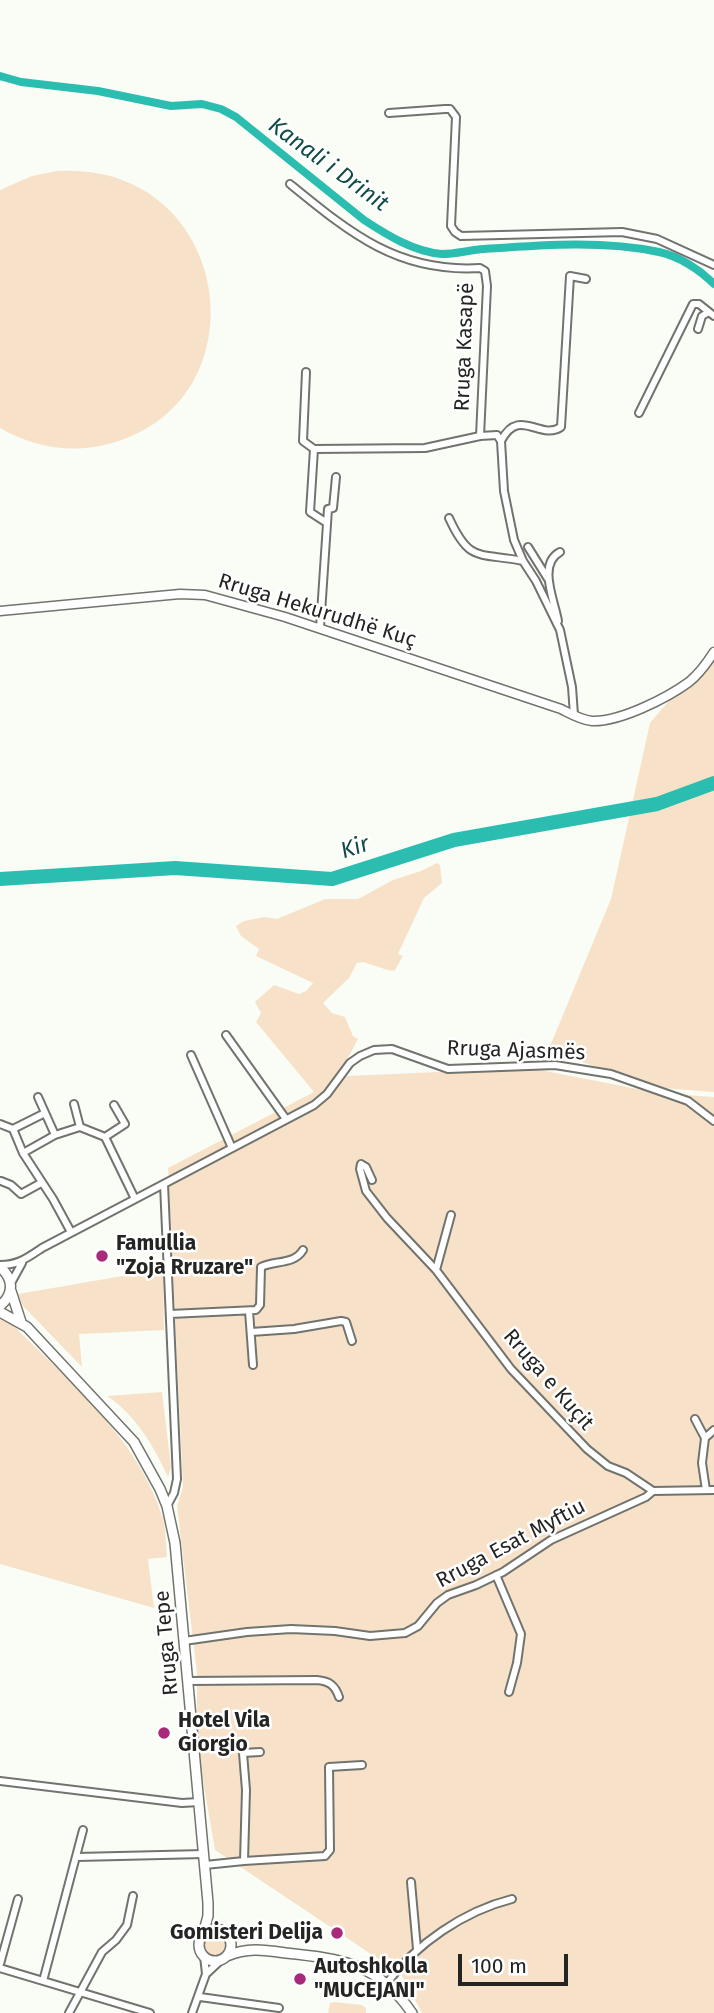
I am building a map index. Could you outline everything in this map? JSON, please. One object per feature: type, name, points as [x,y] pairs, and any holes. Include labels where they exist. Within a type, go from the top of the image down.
[{"type":"main road","name":"Rruga Tepe","points":[[0,1266],[8,1275],[21,1322]]},
{"type":"main road","points":[[0,1306],[8,1299],[11,1287]]},
{"type":"main road","name":"Rruga Tepe","points":[[0,1312],[21,1322],[130,1436],[155,1476],[167,1506],[175,1543],[205,1866],[208,1916],[199,1946],[204,1956]]},
{"type":"main road","name":"Rruga Tepe","points":[[208,1903],[212,1916],[221,1929],[230,1938],[250,1949]]},
{"type":"main road","points":[[202,1934],[211,1929],[221,1929]]},
{"type":"main road","points":[[224,1958],[231,1947],[230,1938]]},
{"type":"main road","points":[[204,1956],[209,1960],[224,1958],[250,1949],[332,1957],[362,1967],[387,1983],[412,2013]]},
{"type":"street","points":[[389,113],[445,108],[450,109],[456,117],[451,226],[461,236],[622,232],[657,239],[714,265]]},
{"type":"street","name":"Rruga Kasapë","points":[[290,184],[372,246],[395,256],[438,268],[480,268],[485,271],[487,286],[480,436]]},
{"type":"street","points":[[560,630],[514,540],[504,491],[501,441],[512,426],[519,424],[550,430],[561,427],[570,276],[586,279]]},
{"type":"street","points":[[639,413],[692,304],[699,304],[712,314]]},
{"type":"street","points":[[698,330],[702,316],[712,314]]},
{"type":"street","points":[[306,372],[303,441],[314,449],[310,512],[327,523]]},
{"type":"street","name":"Rruga Kasapë","points":[[314,449],[425,448],[497,435],[501,441]]},
{"type":"street","points":[[320,628],[328,509],[333,508],[336,477]]},
{"type":"street","points":[[449,518],[457,537],[475,555],[523,561]]},
{"type":"street","points":[[528,547],[548,581],[572,687],[574,715]]},
{"type":"street","points":[[548,581],[554,555],[560,552]]},
{"type":"street","name":"Rruga Hekurudhë Kuç","points":[[0,611],[197,594],[320,628],[588,720],[622,715],[654,702],[688,683],[714,652]]},
{"type":"street","points":[[0,1266],[22,1262],[71,1232],[286,1119],[226,1035]]},
{"type":"street","name":"Rruga Ajasmës","points":[[286,1119],[321,1099],[353,1060],[374,1050],[392,1049],[448,1069],[566,1065],[611,1074],[688,1101],[714,1121]]},
{"type":"street","points":[[191,1055],[232,1148]]},
{"type":"street","points":[[38,1097],[55,1135]]},
{"type":"street","points":[[74,1104],[80,1126]]},
{"type":"street","points":[[105,1137],[125,1125],[114,1105]]},
{"type":"street","points":[[13,1129],[46,1113]]},
{"type":"street","points":[[0,1124],[13,1129],[23,1153],[71,1232]]},
{"type":"street","points":[[23,1153],[55,1135],[80,1126],[105,1137],[135,1199]]},
{"type":"street","name":"Rruga e Kuçit","points":[[372,1180],[366,1167],[361,1164],[366,1191],[436,1270],[498,1354],[580,1443],[608,1466],[626,1473],[653,1491]]},
{"type":"street","points":[[1,1181],[12,1185],[21,1194],[41,1183]]},
{"type":"street","name":"Rruga Tepe","points":[[164,1184],[177,1479],[167,1506]]},
{"type":"street","points":[[436,1270],[451,1214]]},
{"type":"street","points":[[170,1314],[256,1310],[260,1305],[261,1267],[297,1258],[303,1250]]},
{"type":"street","points":[[11,1287],[22,1262]]},
{"type":"street","points":[[249,1311],[253,1366]]},
{"type":"street","points":[[251,1332],[294,1329],[341,1321],[349,1326],[352,1341]]},
{"type":"street","points":[[653,1491],[710,1490],[702,1463],[705,1438],[695,1419]]},
{"type":"street","points":[[705,1438],[714,1430]]},
{"type":"street","name":"Rruga Esat Myftiu","points":[[184,1641],[291,1629],[370,1636],[412,1630],[443,1598],[496,1575],[551,1540],[646,1497],[653,1491]]},
{"type":"street","points":[[496,1575],[521,1634],[509,1692]]},
{"type":"street","points":[[188,1681],[317,1680],[331,1683],[339,1697]]},
{"type":"street","points":[[244,1861],[246,1790],[243,1753],[260,1752]]},
{"type":"street","points":[[205,1866],[329,1854],[329,1767],[362,1765]]},
{"type":"street","points":[[0,1781],[182,1803],[199,1802]]},
{"type":"street","points":[[43,1981],[83,1830]]},
{"type":"street","points":[[77,1857],[204,1854]]},
{"type":"street","points":[[411,1882],[417,1950]]},
{"type":"street","points":[[69,2013],[102,1952],[116,1940],[127,1925],[133,1896]]},
{"type":"street","points":[[18,1899],[0,1966],[150,2013]]},
{"type":"street","points":[[387,1983],[417,1950],[452,1926],[512,1899]]},
{"type":"street","name":"Rruga Tepe","points":[[192,2013],[200,1997],[206,1974],[204,1956]]},
{"type":"street","points":[[206,1974],[224,1958]]},
{"type":"street","points":[[200,1997],[279,2008]]},
{"type":"shaded area","points":[[57,171],[117,178],[162,203],[193,242],[209,288],[209,337],[192,383],[159,420],[108,444],[94,447],[52,447],[26,440],[0,428],[0,190],[32,176]]},
{"type":"shaded area","points":[[714,648],[714,1092],[662,1088],[548,1051],[611,899],[650,723]]},
{"type":"shaded area","points":[[437,863],[440,865],[442,883],[424,898],[398,954],[403,956],[395,970],[357,963],[349,978],[323,1003],[332,1013],[345,1017],[353,1036],[358,1039],[329,1085],[347,1076],[530,1068],[658,1093],[714,1097],[714,2013],[422,2013],[401,1974],[215,1850],[197,1746],[197,1673],[177,1506],[183,1487],[168,1168],[314,1092],[256,1022],[261,1013],[255,1002],[274,985],[299,994],[313,983],[256,956],[259,949],[241,936],[236,926],[244,921],[264,917],[277,919],[325,899],[358,899],[393,880]]},
{"type":"shaded area","points":[[163,1269],[164,1330],[79,1334],[82,1367],[23,1306],[18,1294]]},
{"type":"shaded area","points":[[0,1318],[10,1322],[99,1412],[137,1462],[152,1490],[163,1519],[167,1557],[148,1559],[154,1608],[0,1564]]},
{"type":"shaded area","points":[[162,1392],[171,1467],[168,1477],[143,1432],[127,1412],[107,1396]]},
{"type":"shaded area","points":[[215,1933],[226,1940],[227,1945],[220,1956],[215,1957],[204,1950],[203,1945],[210,1934]]},
{"type":"shaded area","points":[[330,2003],[362,2005],[366,2008],[366,2013],[328,2013]]},
{"type":"waterway","name":"Kanali i Drinit","points":[[0,76],[21,82],[98,91],[171,106],[202,104],[221,109],[236,117],[364,220],[391,237],[421,250],[447,254],[572,244],[638,248],[682,260],[714,284]]},
{"type":"waterway","name":"Kir","points":[[0,879],[175,868],[332,879],[454,840],[657,804],[714,783]]},
{"type":"place","name":"Famullia \"Zoja Rruzare\"","points":[[102,1256]]},
{"type":"place","name":"Hotel Vila Giorgio","points":[[164,1733]]},
{"type":"place","name":"Gomisteri Delija","points":[[337,1933]]},
{"type":"place","name":"Autoshkolla \"MUCEJANI\"","points":[[300,1979]]}]
